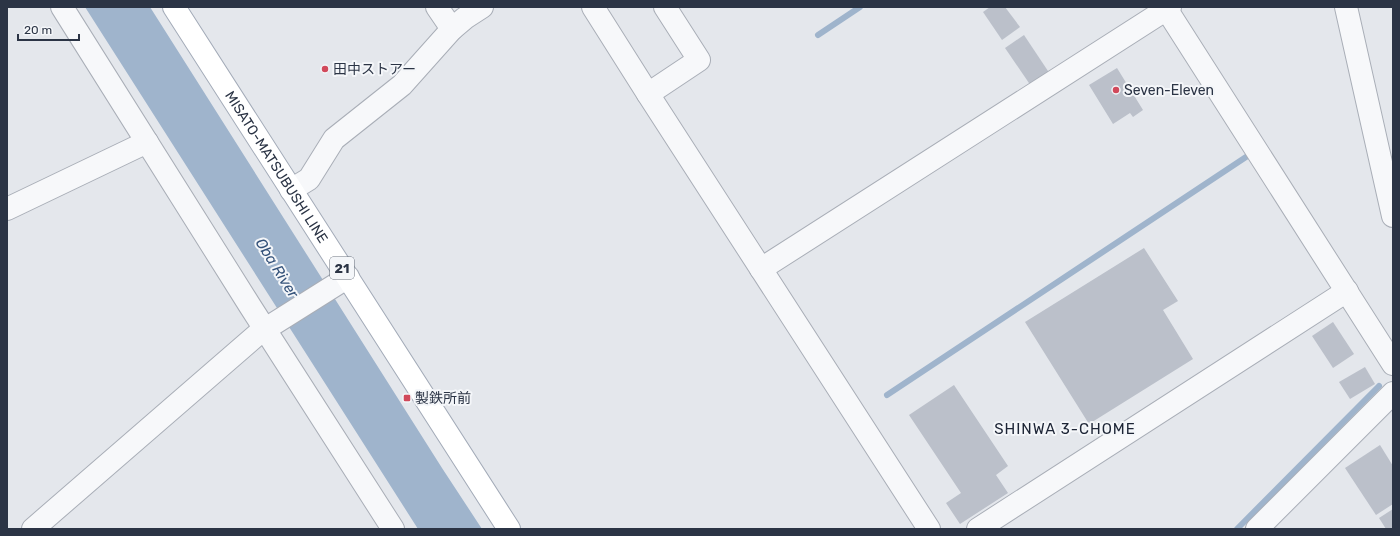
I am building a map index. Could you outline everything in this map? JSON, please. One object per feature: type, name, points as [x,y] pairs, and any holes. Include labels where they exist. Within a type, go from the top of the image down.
[{"type":"main road","name":"MISATO-MATSUBUSHI LINE","points":[[174,7],[291,190],[339,282],[509,529]]},
{"type":"street","points":[[62,7],[147,142],[268,327],[393,529]]},
{"type":"street","points":[[437,7],[452,29]]},
{"type":"street","points":[[291,190],[309,179],[334,139],[402,85],[452,29],[482,7]]},
{"type":"street","points":[[594,7],[648,94],[929,529]]},
{"type":"street","points":[[648,94],[699,60],[665,7]]},
{"type":"street","points":[[1346,7],[1386,152],[1393,216]]},
{"type":"street","points":[[761,269],[1167,8],[1393,364]]},
{"type":"street","points":[[7,209],[147,142]]},
{"type":"street","points":[[33,529],[268,327],[339,282]]},
{"type":"street","points":[[978,529],[1346,291]]},
{"type":"street","points":[[1256,529],[1393,393]]},
{"type":"water","name":"Oba River","points":[[85,7],[150,7],[482,529],[418,529]]},
{"type":"building","points":[[990,7],[1005,7],[1020,27],[1002,40],[983,12]]},
{"type":"building","points":[[1024,35],[1050,74],[1031,86],[1005,48]]},
{"type":"building","points":[[1117,68],[1143,110],[1133,117],[1130,113],[1113,124],[1089,85]]},
{"type":"building","points":[[1144,248],[1178,301],[1163,310],[1193,359],[1089,424],[1025,322]]},
{"type":"building","points":[[1333,322],[1354,354],[1333,368],[1312,336]]},
{"type":"building","points":[[1365,367],[1375,384],[1350,399],[1339,382]]},
{"type":"building","points":[[954,385],[1008,466],[996,475],[1008,493],[960,524],[946,503],[961,493],[909,415]]},
{"type":"building","points":[[1380,445],[1393,466],[1393,504],[1376,515],[1345,468]]},
{"type":"building","points":[[1393,509],[1393,529],[1386,529],[1379,518]]},
{"type":"waterway","points":[[818,35],[860,7]]},
{"type":"waterway","points":[[887,395],[1246,157]]},
{"type":"waterway","points":[[1237,529],[1379,386]]},
{"type":"place","name":"田中ストアー","points":[[325,69]]},
{"type":"place","name":"Seven-Eleven","points":[[1116,90]]},
{"type":"place","name":"製鉄所前","points":[[407,398]]},
{"type":"district","name":"SHINWA 3-CHOME","points":[[1065,429]]}]
